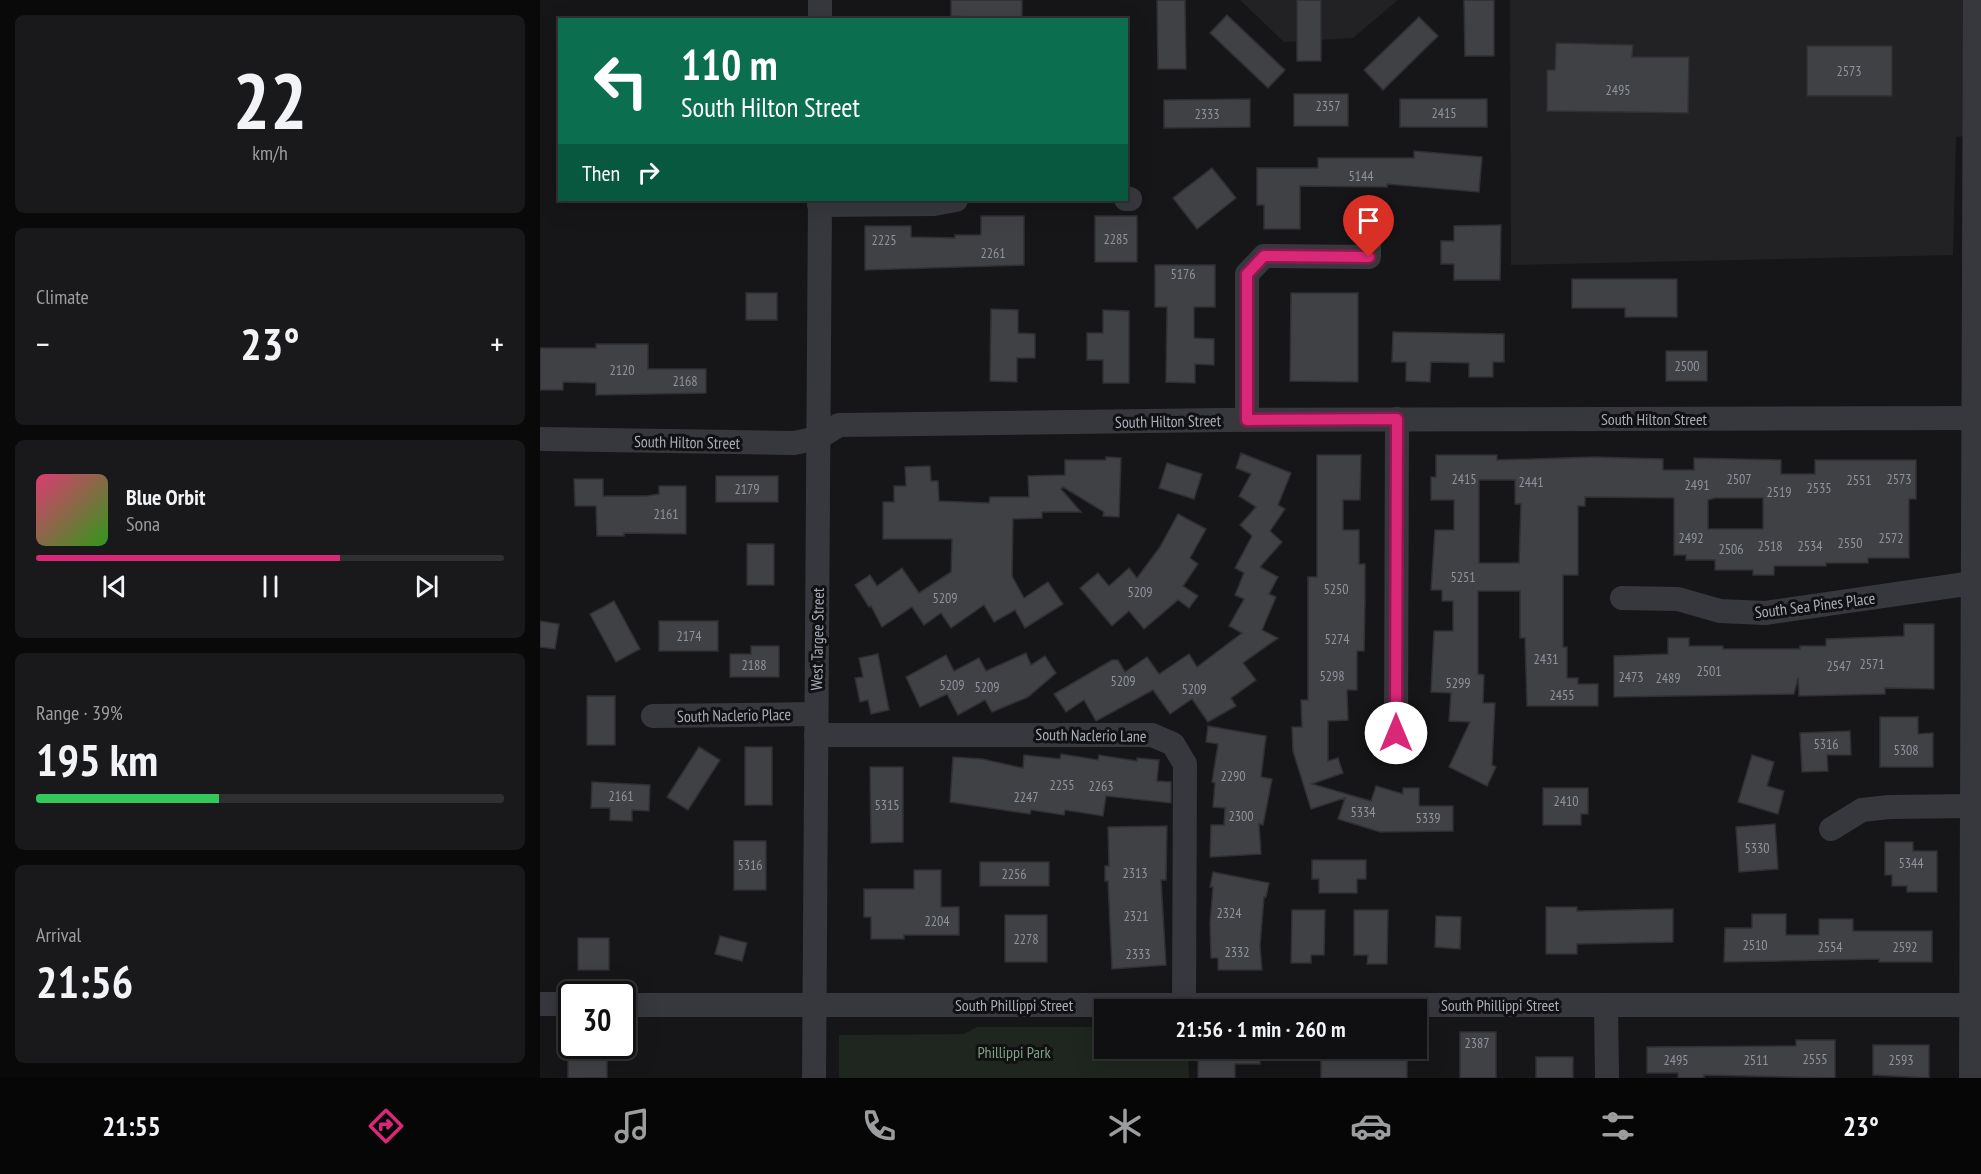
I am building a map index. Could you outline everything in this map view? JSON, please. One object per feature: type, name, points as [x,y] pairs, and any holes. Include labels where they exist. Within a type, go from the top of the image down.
[{"type":"street","points":[[820,0],[820,18]]},
{"type":"street","points":[[1971,1078],[1976,1003],[1972,806],[1978,227],[1976,0]]},
{"type":"street","points":[[819,202],[934,204],[950,201]]},
{"type":"street","name":"West Targee Street","points":[[814,1078],[819,202]]},
{"type":"street","points":[[1247,420],[1247,274],[1264,256],[1369,257],[1369,235]]},
{"type":"street","name":"South Hilton Street","points":[[540,439],[794,444],[818,438],[839,425],[1397,419],[1977,418]]},
{"type":"street","points":[[1396,733],[1397,419]]},
{"type":"street","name":"South Sea Pines Place","points":[[1622,598],[1678,599],[1720,611],[1765,614],[1973,583]]},
{"type":"street","name":"South Naclerio Place","points":[[653,716],[816,724]]},
{"type":"street","name":"South Naclerio Lane","points":[[816,724],[1152,735],[1173,744],[1185,764],[1184,999]]},
{"type":"street","points":[[1831,829],[1863,810],[1889,807],[1972,806]]},
{"type":"street","name":"South Phillippi Street","points":[[1427,1005],[1976,1003]]},
{"type":"street","points":[[540,1005],[558,1005]]},
{"type":"street","name":"South Phillippi Street","points":[[636,1005],[1094,1005]]},
{"type":"street","points":[[1606,1005],[1607,1078]]},
{"type":"shaded area","points":[[1240,0],[1398,0],[1353,38],[1284,42]]},
{"type":"shaded area","points":[[1510,0],[1981,0],[1981,135],[1956,137],[1953,255],[1511,265]]},
{"type":"green space","name":"Phillippi Park","points":[[977,1027],[1094,1027],[1094,1059],[1188,1059],[1189,1078],[839,1078],[839,1035],[964,1034]]},
{"type":"building","points":[[951,0],[1022,0],[1022,18],[951,16]]},
{"type":"building","points":[[1157,0],[1185,0],[1186,69],[1158,69]]},
{"type":"building","points":[[1297,0],[1321,0],[1321,61],[1297,61]]},
{"type":"building","points":[[1464,0],[1494,0],[1494,56],[1465,56]]},
{"type":"building","points":[[1227,15],[1285,70],[1268,88],[1210,33]]},
{"type":"building","points":[[1419,17],[1438,36],[1383,90],[1364,70]]},
{"type":"building","points":[[1556,43],[1633,45],[1632,57],[1689,57],[1688,113],[1547,111],[1547,70],[1555,70]]},
{"type":"building","points":[[1807,46],[1892,46],[1892,96],[1807,96]]},
{"type":"building","points":[[1294,94],[1348,94],[1348,126],[1294,126]]},
{"type":"building","points":[[1250,99],[1250,127],[1164,128],[1164,100]]},
{"type":"building","points":[[1400,99],[1487,99],[1487,127],[1400,127]]},
{"type":"building","points":[[1414,151],[1482,157],[1479,192],[1387,184],[1387,187],[1300,186],[1300,229],[1264,229],[1264,205],[1257,205],[1257,168],[1318,168],[1318,158],[1414,158]]},
{"type":"building","points":[[1212,168],[1236,198],[1197,229],[1173,198]]},
{"type":"building","points":[[981,216],[1024,216],[1024,265],[865,270],[865,226],[911,226],[911,237],[955,238],[955,235],[981,235]]},
{"type":"building","points":[[1095,216],[1137,216],[1137,262],[1095,262]]},
{"type":"building","points":[[1501,225],[1500,280],[1454,280],[1454,264],[1441,264],[1441,241],[1454,241],[1454,226]]},
{"type":"building","points":[[1155,265],[1215,265],[1215,307],[1194,307],[1194,338],[1214,339],[1214,365],[1195,364],[1195,383],[1166,382],[1167,307],[1155,307]]},
{"type":"building","points":[[1572,279],[1677,279],[1677,317],[1625,317],[1625,308],[1572,308]]},
{"type":"building","points":[[746,293],[777,293],[777,320],[746,320]]},
{"type":"building","points":[[1291,293],[1358,293],[1358,382],[1290,381]]},
{"type":"building","points":[[991,309],[1018,310],[1018,333],[1035,334],[1035,358],[1017,358],[1017,382],[990,381]]},
{"type":"building","points":[[1103,310],[1129,311],[1129,383],[1103,383],[1103,360],[1087,360],[1087,333],[1103,333]]},
{"type":"building","points":[[1393,332],[1504,334],[1504,362],[1493,362],[1493,377],[1469,377],[1469,363],[1431,362],[1430,382],[1406,381],[1406,362],[1392,362]]},
{"type":"building","points":[[596,344],[648,344],[648,369],[706,369],[706,393],[596,395],[596,383],[563,382],[563,390],[540,390],[540,348],[596,348]]},
{"type":"building","points":[[1666,351],[1707,351],[1707,381],[1666,381]]},
{"type":"building","points":[[1241,453],[1291,473],[1278,505],[1285,509],[1270,531],[1282,542],[1260,567],[1278,577],[1269,594],[1276,597],[1262,630],[1278,638],[1243,663],[1256,680],[1231,698],[1236,706],[1208,722],[1192,699],[1170,714],[1153,690],[1096,721],[1084,700],[1066,712],[1054,694],[1112,660],[1118,660],[1125,672],[1147,657],[1159,674],[1189,654],[1197,667],[1242,633],[1229,626],[1244,599],[1235,595],[1244,573],[1235,568],[1252,536],[1240,525],[1256,507],[1239,496],[1251,474],[1236,468]]},
{"type":"building","points":[[1317,455],[1361,455],[1360,500],[1343,500],[1343,530],[1359,530],[1359,564],[1365,564],[1365,602],[1364,651],[1357,651],[1357,690],[1347,690],[1348,720],[1328,721],[1328,761],[1338,758],[1343,773],[1312,784],[1371,801],[1376,786],[1403,794],[1403,788],[1419,788],[1419,806],[1453,806],[1453,831],[1380,832],[1338,819],[1345,798],[1311,809],[1293,751],[1292,727],[1302,727],[1301,700],[1308,700],[1308,577],[1317,577]]},
{"type":"building","points":[[1436,455],[1497,455],[1497,460],[1593,457],[1663,459],[1663,470],[1694,470],[1694,458],[1781,460],[1781,474],[1815,474],[1815,460],[1916,460],[1916,499],[1909,499],[1909,558],[1868,558],[1868,563],[1826,563],[1826,566],[1774,566],[1774,575],[1753,575],[1753,570],[1715,570],[1715,560],[1686,560],[1686,555],[1674,555],[1674,498],[1585,497],[1585,506],[1578,506],[1578,575],[1563,575],[1563,647],[1567,647],[1567,678],[1578,678],[1578,684],[1598,684],[1598,706],[1527,706],[1525,638],[1520,638],[1520,591],[1478,591],[1478,674],[1484,675],[1483,703],[1495,703],[1492,765],[1496,767],[1487,786],[1449,767],[1470,722],[1449,721],[1451,693],[1431,692],[1434,631],[1453,631],[1453,601],[1442,601],[1442,590],[1431,590],[1435,530],[1454,530],[1454,500],[1431,500],[1431,477],[1436,477]],"holes":[[[1479,480],[1515,480],[1515,504],[1521,504],[1519,563],[1479,563]],[[1763,498],[1763,529],[1708,529],[1708,500]]]},
{"type":"building","points":[[1106,457],[1121,458],[1119,517],[1103,516],[1104,512],[1063,487],[1061,489],[1081,512],[1042,512],[1042,518],[1013,519],[1012,576],[1024,598],[1048,582],[1063,604],[1025,628],[1015,610],[994,622],[984,605],[951,628],[941,613],[924,625],[912,607],[882,627],[871,606],[869,607],[855,585],[870,575],[877,586],[902,568],[919,593],[951,572],[952,539],[883,539],[883,502],[894,502],[894,486],[906,486],[905,467],[930,466],[931,481],[938,481],[939,501],[989,503],[990,497],[1029,497],[1028,476],[1065,475],[1065,460],[1106,460]]},
{"type":"building","points":[[1167,463],[1202,474],[1194,499],[1159,488]]},
{"type":"building","points":[[716,476],[778,476],[778,502],[716,502]]},
{"type":"building","points":[[574,479],[603,479],[603,496],[646,496],[659,494],[659,486],[686,486],[686,534],[624,533],[624,536],[597,536],[596,506],[575,506]]},
{"type":"building","points":[[1178,514],[1206,529],[1190,558],[1198,564],[1183,586],[1198,596],[1189,608],[1178,600],[1144,629],[1129,611],[1112,626],[1080,588],[1098,573],[1109,586],[1129,568],[1137,578],[1160,547]]},
{"type":"building","points":[[747,544],[774,544],[774,585],[747,585]]},
{"type":"building","points":[[614,601],[640,649],[616,662],[590,614]]},
{"type":"building","points":[[540,621],[559,624],[555,649],[540,647]]},
{"type":"building","points":[[659,621],[718,621],[718,651],[659,651]]},
{"type":"building","points":[[1904,624],[1934,624],[1934,689],[1885,688],[1885,694],[1799,696],[1798,678],[1794,694],[1614,697],[1614,656],[1668,654],[1668,638],[1689,638],[1689,646],[1723,646],[1723,649],[1800,649],[1800,646],[1826,646],[1826,639],[1904,636]]},
{"type":"building","points":[[751,646],[779,646],[779,677],[730,677],[730,654],[751,654]]},
{"type":"building","points":[[1026,653],[1031,665],[1045,656],[1056,673],[1028,697],[992,712],[985,700],[958,715],[947,694],[920,707],[906,677],[946,655],[954,671],[979,658],[986,671]]},
{"type":"building","points":[[878,654],[889,710],[871,714],[868,700],[860,702],[855,678],[863,677],[859,658]]},
{"type":"building","points":[[587,696],[615,696],[615,745],[587,745]]},
{"type":"building","points":[[1880,717],[1918,717],[1918,734],[1933,733],[1933,767],[1880,767]]},
{"type":"building","points":[[1208,726],[1266,736],[1261,777],[1272,779],[1263,825],[1259,824],[1261,854],[1210,857],[1211,825],[1224,825],[1225,808],[1213,807],[1215,783],[1212,782],[1218,744],[1206,742]]},
{"type":"building","points":[[1850,731],[1851,755],[1827,755],[1828,771],[1802,772],[1800,733]]},
{"type":"building","points":[[699,747],[720,760],[688,810],[667,797]]},
{"type":"building","points":[[745,747],[772,747],[772,805],[745,805]]},
{"type":"building","points":[[1061,754],[1098,760],[1099,755],[1137,761],[1137,758],[1159,760],[1157,781],[1171,782],[1171,803],[1106,796],[1103,816],[1065,810],[1064,815],[1031,810],[1030,814],[950,802],[953,757],[982,759],[1023,768],[1024,755],[1060,759]]},
{"type":"building","points":[[1752,755],[1774,762],[1767,786],[1784,791],[1778,814],[1738,802]]},
{"type":"building","points":[[870,767],[903,767],[903,842],[871,843]]},
{"type":"building","points":[[592,782],[650,785],[649,811],[632,810],[632,821],[610,820],[610,808],[591,808]]},
{"type":"building","points":[[1543,788],[1588,788],[1588,814],[1581,814],[1581,825],[1543,825]]},
{"type":"building","points":[[1775,824],[1778,869],[1739,872],[1736,827]]},
{"type":"building","points":[[1167,826],[1166,880],[1161,880],[1166,965],[1112,969],[1108,881],[1105,881],[1105,866],[1109,866],[1108,827]]},
{"type":"building","points":[[734,841],[766,841],[766,890],[734,890]]},
{"type":"building","points":[[1885,842],[1913,842],[1913,851],[1937,851],[1937,892],[1907,892],[1907,886],[1892,886],[1892,875],[1885,875]]},
{"type":"building","points":[[1312,860],[1366,860],[1366,879],[1357,879],[1357,893],[1319,893],[1319,879],[1312,879]]},
{"type":"building","points":[[980,862],[1049,862],[1049,886],[980,886]]},
{"type":"building","points":[[914,870],[941,870],[941,907],[959,907],[959,935],[904,935],[904,939],[871,939],[871,917],[864,917],[864,889],[914,889]]},
{"type":"building","points":[[1213,872],[1269,883],[1266,897],[1264,897],[1260,946],[1262,970],[1218,970],[1218,958],[1211,958],[1210,923],[1213,887],[1210,887]]},
{"type":"building","points":[[1546,907],[1577,907],[1577,911],[1673,909],[1673,942],[1577,944],[1577,954],[1546,954]]},
{"type":"building","points":[[1292,910],[1325,910],[1324,955],[1311,955],[1311,963],[1291,963]]},
{"type":"building","points":[[1354,910],[1388,910],[1387,964],[1367,964],[1368,955],[1354,955]]},
{"type":"building","points":[[1752,914],[1786,914],[1786,935],[1819,935],[1819,919],[1853,919],[1853,931],[1932,931],[1932,962],[1879,962],[1879,959],[1724,962],[1725,928],[1752,928]]},
{"type":"building","points":[[1005,915],[1047,915],[1047,962],[1005,962]]},
{"type":"building","points":[[1436,916],[1461,917],[1460,949],[1435,947]]},
{"type":"building","points":[[720,936],[747,943],[742,961],[715,954]]},
{"type":"building","points":[[578,938],[609,938],[609,970],[578,970]]},
{"type":"building","points":[[1460,1032],[1496,1032],[1496,1078],[1460,1078]]},
{"type":"building","points":[[1796,1040],[1835,1040],[1835,1078],[1704,1075],[1704,1078],[1678,1078],[1678,1073],[1647,1073],[1647,1047],[1796,1046]]},
{"type":"building","points":[[1873,1045],[1929,1045],[1929,1078],[1873,1075]]},
{"type":"building","points":[[1536,1057],[1573,1057],[1573,1078],[1536,1078]]},
{"type":"building","points":[[568,1059],[607,1059],[607,1078],[568,1078]]},
{"type":"building","points":[[1198,1059],[1260,1059],[1260,1064],[1235,1064],[1235,1078],[1198,1078]]},
{"type":"building","points":[[1321,1059],[1407,1059],[1407,1078],[1321,1078]]},
{"type":"route","points":[[1369,257],[1264,256],[1247,274],[1247,420],[1397,419],[1396,733]]}]
